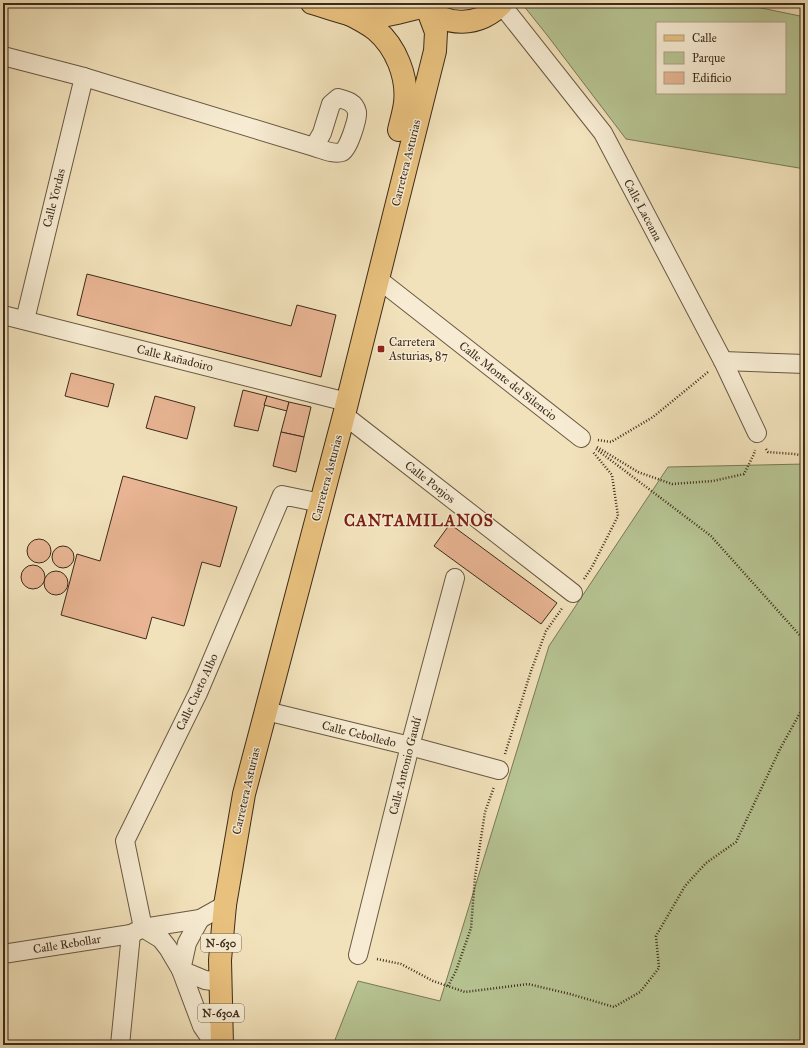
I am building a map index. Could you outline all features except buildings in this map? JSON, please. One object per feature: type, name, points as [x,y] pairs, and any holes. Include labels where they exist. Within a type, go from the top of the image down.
[{"type":"main road","points":[[312,3],[347,13],[370,17],[425,5],[438,16],[451,21],[465,22],[479,20],[491,14],[501,4]]},
{"type":"main road","name":"Carretera Asturias","points":[[225,905],[244,794],[346,409],[435,51],[436,32],[425,5]]},
{"type":"main road","points":[[347,13],[365,22],[388,43],[397,59],[405,86],[406,102],[385,201],[391,227]]},
{"type":"main road","name":"Carretera Asturias","points":[[435,51],[454,28],[465,22]]},
{"type":"main road","name":"N-630","points":[[220,982],[220,960],[225,905]]},
{"type":"main road","name":"N-630A","points":[[220,982],[222,1045]]},
{"type":"street","name":"Calle Laceana","points":[[501,4],[603,133],[723,361],[757,433]]},
{"type":"street","points":[[3,56],[84,77],[314,147]]},
{"type":"street","name":"Calle Yordas","points":[[25,320],[84,77]]},
{"type":"street","name":"Calle Monte del Silencio","points":[[378,279],[582,438]]},
{"type":"street","name":"Calle Rañadoiro","points":[[3,315],[346,409]]},
{"type":"street","points":[[723,361],[805,364]]},
{"type":"street","name":"Calle Ponjos","points":[[346,409],[573,593]]},
{"type":"street","name":"Calle Cueto Albo","points":[[120,1045],[137,931],[125,840],[198,692],[282,495],[321,503]]},
{"type":"street","name":"Calle Antonio Gaudí","points":[[358,955],[454,578]]},
{"type":"street","name":"Calle Cebolledo","points":[[266,711],[410,746],[499,770]]},
{"type":"street","points":[[181,970],[187,942],[200,919],[225,905]]},
{"type":"street","name":"Calle Rebollar","points":[[3,954],[200,919]]},
{"type":"street","points":[[137,931],[161,939],[168,948],[181,970],[202,1026],[215,1045]]},
{"type":"street","points":[[181,970],[205,980],[220,982]]},
{"type":"path","points":[[582,438],[611,442],[653,417],[723,361]]},
{"type":"path","points":[[582,438],[638,472],[672,484],[713,481],[744,474],[754,454],[757,433]]},
{"type":"path","points":[[757,433],[768,452],[805,456]]},
{"type":"path","points":[[448,986],[456,971],[471,928],[475,877],[485,812],[531,671],[546,632],[592,567],[618,516],[612,475],[582,438]]},
{"type":"path","points":[[582,438],[711,536],[805,641]]},
{"type":"path","points":[[358,955],[401,964],[433,981],[465,992],[528,984],[614,1007],[640,992],[659,968],[656,936],[685,886],[706,863],[736,842],[780,749],[805,704]]},
{"type":"green space","points":[[525,3],[737,3],[805,17],[805,169],[626,139],[523,5]]},
{"type":"green space","points":[[805,464],[805,1045],[333,1045],[358,981],[440,1001],[549,646],[668,467]]},
{"type":"place","name":"Carretera Asturias, 87","points":[[381,349]]},
{"type":"district","name":"CANTAMILANOS","points":[[419,520]]}]
